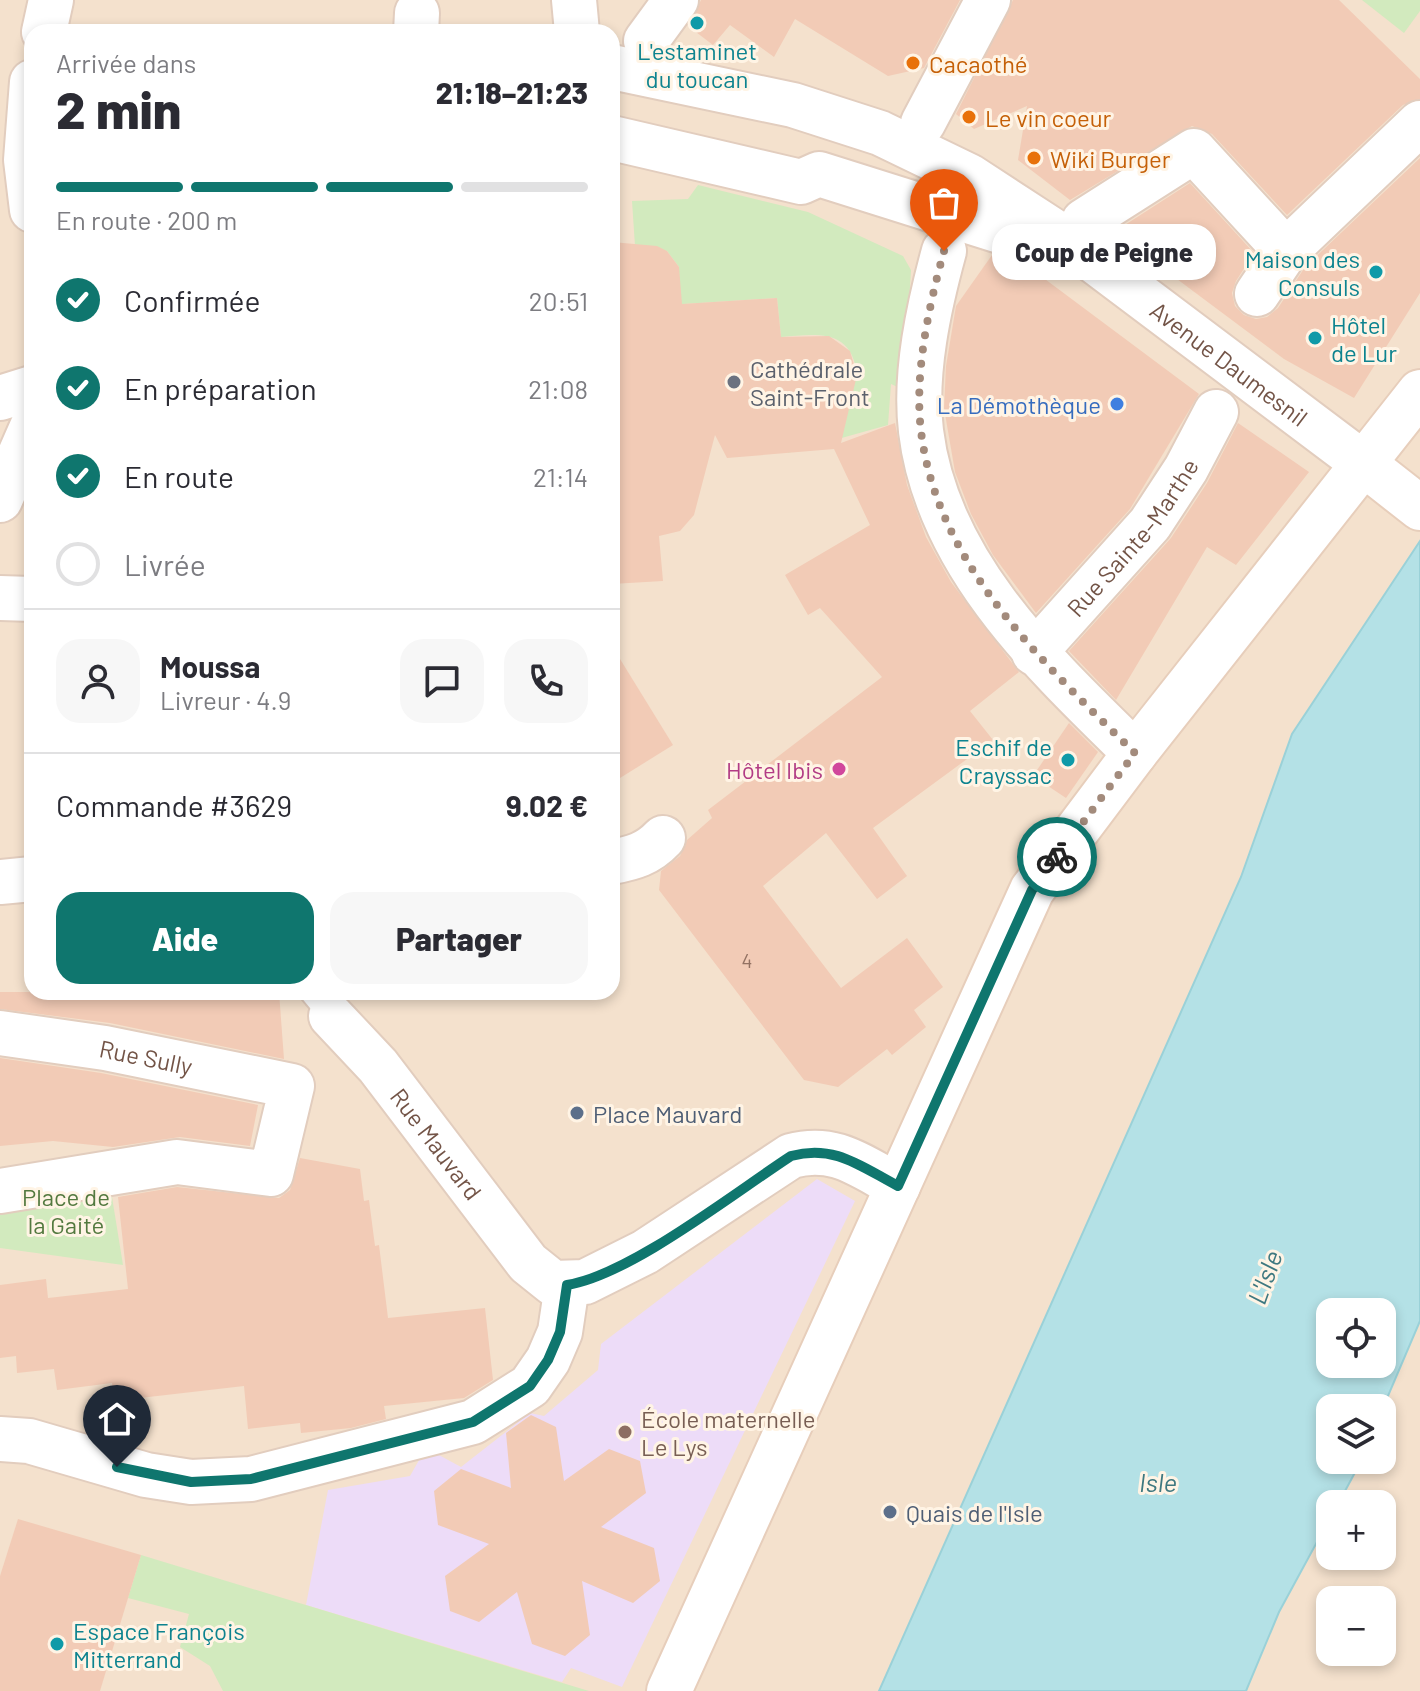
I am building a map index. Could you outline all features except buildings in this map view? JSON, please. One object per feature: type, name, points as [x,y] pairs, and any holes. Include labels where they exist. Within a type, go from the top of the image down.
[{"type":"street","points":[[46,24],[51,0]]},
{"type":"street","points":[[574,0],[576,24]]},
{"type":"street","points":[[646,41],[676,0]]},
{"type":"street","points":[[923,123],[988,0]]},
{"type":"street","name":"Avenue Daumesnil","points":[[620,69],[793,105],[880,133],[969,176],[1061,236],[1411,501]]},
{"type":"street","points":[[24,116],[13,162],[24,190]]},
{"type":"street","points":[[1257,294],[1286,251],[1420,123]]},
{"type":"street","points":[[620,140],[809,193],[819,174],[1000,231]]},
{"type":"street","points":[[1084,221],[1194,151],[1286,251]]},
{"type":"street","points":[[944,251],[930,310],[922,373],[921,427],[928,470],[955,537],[1034,653],[1135,753]]},
{"type":"street","points":[[0,398],[24,390]]},
{"type":"street","points":[[669,1691],[1032,890],[1135,753],[1420,392]]},
{"type":"street","name":"Rue Sainte-Marthe","points":[[1034,653],[1150,524],[1186,469],[1216,412]]},
{"type":"street","points":[[0,500],[24,445]]},
{"type":"street","points":[[0,598],[24,599]]},
{"type":"street","points":[[620,860],[653,849],[663,838]]},
{"type":"street","points":[[0,882],[24,880]]},
{"type":"street","name":"Rue Mauvard","points":[[321,1004],[378,1066],[528,1263],[553,1283],[567,1285]]},
{"type":"street","name":"Rue Sully","points":[[0,1033],[105,1048],[292,1086],[271,1174],[177,1162],[0,1191]]},
{"type":"street","points":[[0,1439],[29,1441],[146,1475],[191,1482],[251,1479],[473,1422],[530,1386],[548,1360],[560,1332],[567,1285],[585,1282],[645,1252],[791,1156],[814,1149],[833,1152],[898,1186]]},
{"type":"shaded area","points":[[0,0],[1420,0],[1420,541],[1292,734],[1241,877],[879,1691],[0,1691]]},
{"type":"shaded area","name":"École maternelle Le Lys","points":[[817,1179],[855,1201],[622,1687],[571,1668],[562,1682],[306,1605],[328,1490],[410,1476],[426,1448],[461,1467],[530,1413],[544,1416],[598,1370],[601,1344]]},
{"type":"shaded area","points":[[1420,1321],[1420,1691],[1246,1691],[1279,1612],[1316,1544],[1316,1570],[1396,1570],[1396,1490],[1345,1490],[1354,1474],[1396,1474],[1396,1394],[1389,1394]]},
{"type":"green space","points":[[1362,0],[1420,0],[1420,11],[1404,33]]},
{"type":"green space","points":[[698,185],[808,212],[903,256],[911,270],[904,390],[891,384],[888,425],[788,453],[785,415],[857,375],[848,349],[831,337],[820,335],[781,337],[777,298],[653,306],[679,267],[667,251],[635,246],[632,201],[688,199]]},
{"type":"green space","name":"Place de la Gaité","points":[[106,1160],[123,1265],[0,1248],[0,1167]]},
{"type":"green space","points":[[141,1555],[589,1691],[223,1691],[210,1666],[180,1647],[189,1614],[128,1598]]},
{"type":"water","name":"Isle","points":[[1420,541],[1420,1321],[1396,1377],[1396,1298],[1316,1298],[1316,1378],[1396,1378],[1389,1394],[1316,1394],[1316,1474],[1354,1474],[1346,1490],[1316,1490],[1316,1544],[1279,1612],[1246,1691],[879,1691],[1241,877],[1292,734]]},
{"type":"way so far","points":[[944,251],[930,310],[922,373],[921,427],[936,496],[955,537],[982,582],[1034,653],[1135,753],[1057,857]]},
{"type":"place","name":"L'estaminet du toucan","points":[[697,23]]},
{"type":"place","name":"Cacaothé","points":[[913,63]]},
{"type":"place","name":"Le vin coeur","points":[[969,117]]},
{"type":"place","name":"Wiki Burger","points":[[1034,158]]},
{"type":"place","name":"Coup de Peigne","points":[[944,251]]},
{"type":"place","name":"Maison des Consuls","points":[[1376,272]]},
{"type":"place","name":"Hôtel de Lur","points":[[1315,338]]},
{"type":"place","name":"Cathédrale Saint-Front","points":[[734,382]]},
{"type":"place","name":"La Démothèque","points":[[1117,404]]},
{"type":"place","name":"Eschif de Crayssac","points":[[1068,760]]},
{"type":"place","name":"Hôtel Ibis","points":[[839,769]]},
{"type":"place","name":"Place Mauvard","points":[[577,1113]]},
{"type":"place","name":"École maternelle Le Lys","points":[[625,1432]]},
{"type":"place","name":"Quais de l'Isle","points":[[890,1512]]},
{"type":"place","name":"Espace François Mitterrand","points":[[57,1644]]},
{"type":"route","points":[[117,1467],[191,1482],[251,1479],[473,1422],[530,1386],[548,1360],[560,1332],[567,1285],[585,1282],[645,1252],[791,1156],[814,1149],[833,1152],[898,1186],[1032,890],[1057,857]]},
{"type":"water label","name":"L'Isle","points":[[1264,1277]]}]
